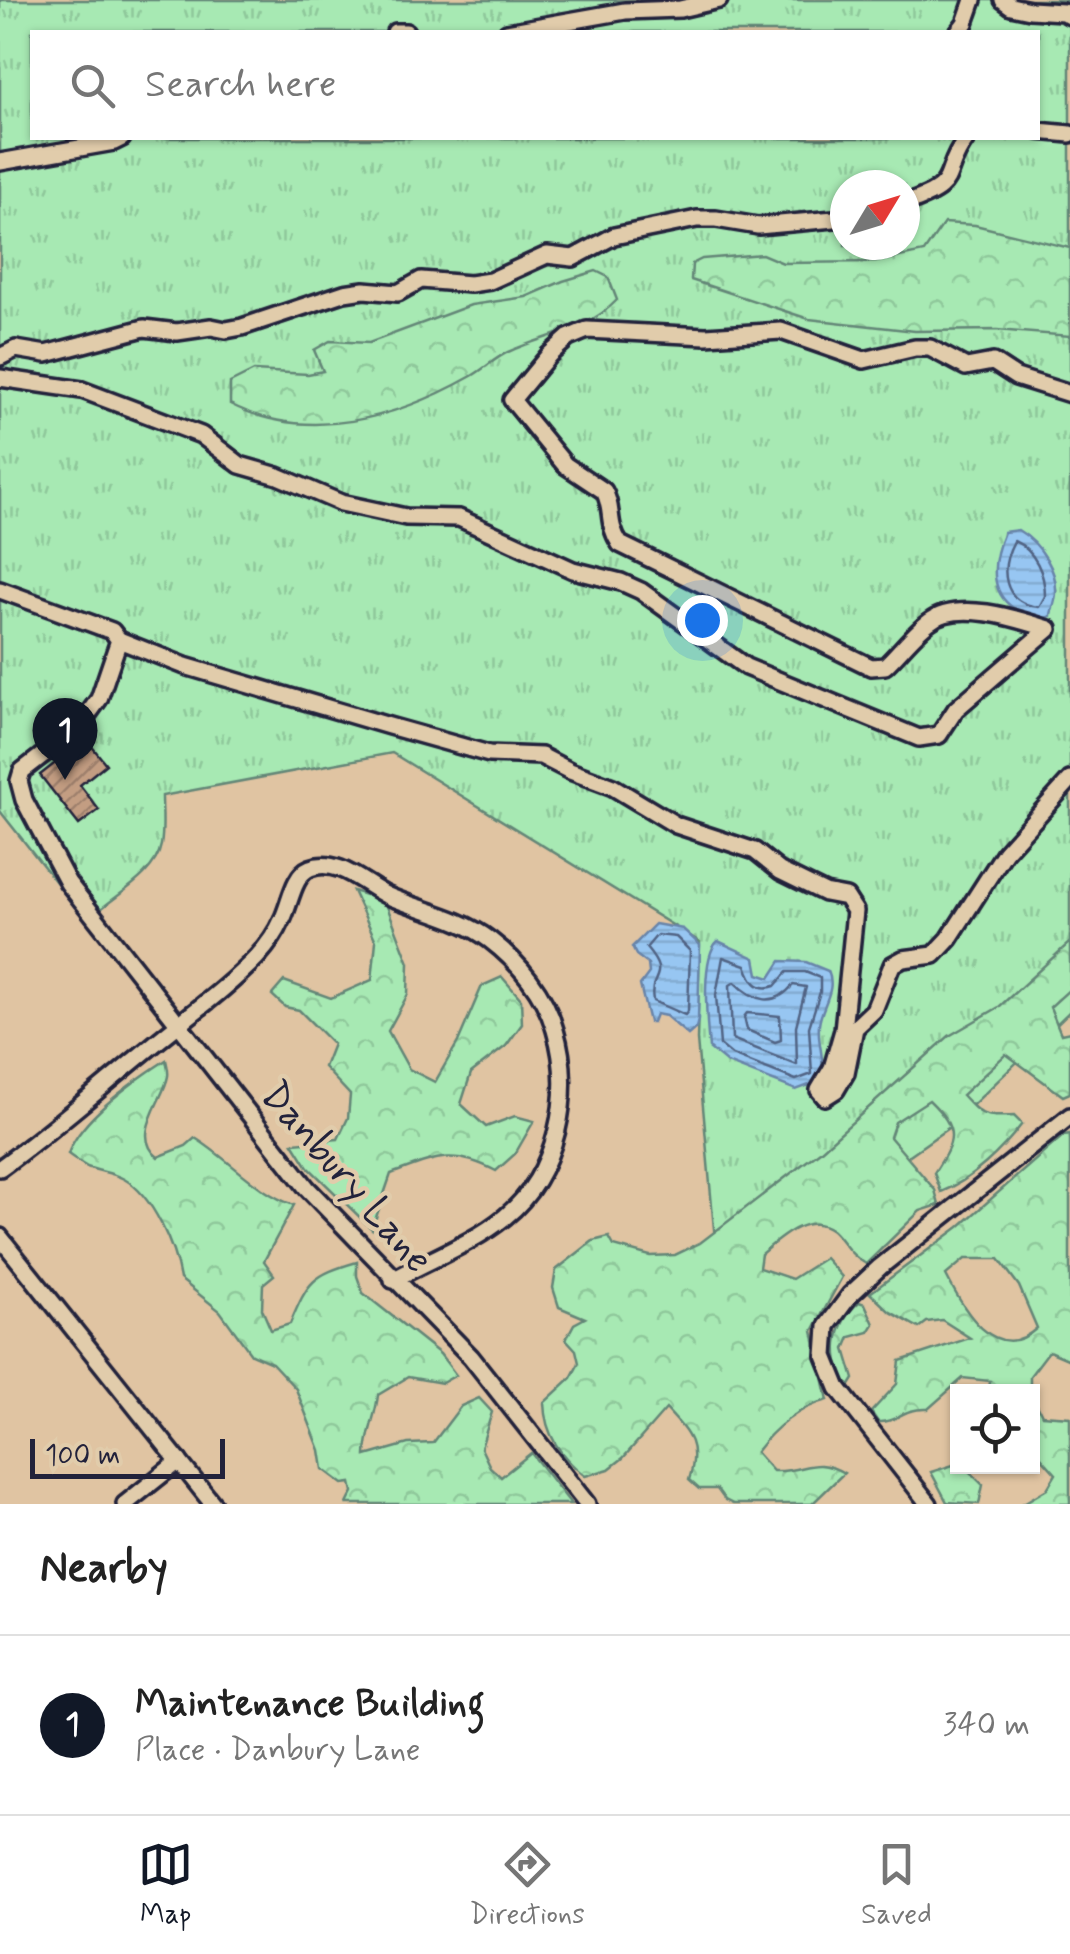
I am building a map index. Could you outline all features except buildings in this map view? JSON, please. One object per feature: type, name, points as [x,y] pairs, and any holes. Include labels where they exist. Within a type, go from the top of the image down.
[{"type":"street","points":[[518,30],[625,12],[680,9],[719,0]]},
{"type":"street","points":[[959,30],[971,12],[973,0]]},
{"type":"street","points":[[1003,0],[1012,6],[1070,16]]},
{"type":"street","points":[[1040,131],[1070,134]]},
{"type":"street","points":[[0,162],[116,140]]},
{"type":"street","points":[[920,197],[944,186],[964,140]]},
{"type":"street","points":[[0,358],[16,349],[46,354],[144,328],[178,332],[212,327],[226,330],[344,293],[398,293],[422,280],[490,282],[547,255],[573,258],[614,236],[697,220],[716,218],[758,226],[830,219]]},
{"type":"street","points":[[0,378],[82,390],[200,435],[240,465],[342,503],[406,518],[458,518],[573,570],[641,591],[746,667],[918,738],[938,735],[956,709],[1049,628],[992,611],[948,615],[930,620],[884,666],[872,667],[620,544],[610,530],[604,491],[565,465],[512,400],[549,355],[568,338],[588,330],[706,336],[781,331],[864,360],[930,348],[966,367],[993,362],[1016,376],[1070,394]]},
{"type":"street","points":[[0,590],[112,630],[119,640],[184,666],[489,754],[541,756],[614,786],[676,825],[755,851],[780,871],[825,894],[846,897],[855,911],[849,989],[844,1030],[832,1068],[819,1090],[825,1097],[836,1090],[846,1073],[855,1028],[874,1010],[892,964],[934,955],[949,939],[1005,852],[1070,780]]},
{"type":"street","name":"Danbury Lane","points":[[119,640],[99,699],[79,727],[22,771],[19,781],[24,800],[68,883],[307,1188],[493,1382],[588,1504]]},
{"type":"street","points":[[0,1168],[230,984],[260,954],[308,868],[342,870],[384,894],[486,936],[532,984],[551,1019],[561,1056],[556,1137],[522,1200],[477,1237],[393,1280]]},
{"type":"street","points":[[928,1504],[838,1388],[825,1356],[827,1326],[850,1295],[880,1267],[1070,1116]]},
{"type":"street","points":[[0,1238],[213,1504]]},
{"type":"street","points":[[125,1504],[178,1462]]},
{"type":"green space","points":[[0,0],[1070,0],[1070,1011],[951,1126],[830,1211],[715,1240],[697,1040],[700,942],[392,753],[162,796],[158,855],[137,881],[101,909],[71,872],[56,882],[0,811]]},
{"type":"green space","points":[[944,223],[975,225],[1070,248],[1070,336],[997,330],[915,331],[809,319],[691,280],[692,264],[702,259],[762,254],[783,263],[876,262],[920,260],[920,253]]},
{"type":"green space","points":[[596,271],[608,277],[617,300],[606,310],[580,325],[508,352],[470,377],[413,404],[352,421],[321,424],[260,416],[230,404],[230,383],[254,371],[323,371],[314,350],[330,341],[369,343],[471,305],[526,297]]},
{"type":"green space","points":[[353,891],[385,901],[409,963],[408,994],[388,1031],[409,1069],[435,1082],[458,1042],[482,986],[502,977],[521,999],[522,1024],[506,1046],[471,1073],[461,1104],[486,1127],[515,1116],[534,1121],[515,1154],[496,1171],[467,1160],[444,1158],[391,1174],[372,1229],[308,1167],[293,1143],[338,1139],[348,1118],[350,1095],[324,1067],[333,1044],[299,1010],[285,1007],[272,995],[284,981],[331,998],[372,980],[376,941]]},
{"type":"green space","points":[[1070,942],[1070,989],[1050,1007],[1061,1034],[1070,1032],[1070,1093],[1063,1096],[1006,1054],[962,1095],[984,1114],[1014,1116],[1022,1124],[996,1154],[964,1180],[941,1192],[934,1173],[950,1144],[950,1128],[929,1100],[895,1122],[890,1137],[935,1190],[939,1205],[920,1211],[866,1264],[832,1230],[813,1224],[794,1229],[761,1254],[759,1268],[792,1279],[825,1258],[842,1277],[813,1331],[828,1400],[788,1420],[756,1452],[773,1471],[824,1465],[844,1473],[812,1504],[733,1504],[717,1489],[699,1489],[689,1480],[691,1441],[666,1409],[609,1469],[585,1476],[576,1469],[556,1444],[545,1415],[544,1403],[571,1378],[579,1363],[576,1350],[566,1339],[574,1324],[585,1318],[559,1307],[553,1288],[556,1270],[593,1241],[609,1237],[614,1246],[650,1256],[675,1255],[700,1243],[820,1151],[949,1036],[999,1007]]},
{"type":"green space","points":[[166,1060],[168,1076],[148,1128],[150,1148],[158,1157],[186,1146],[195,1138],[255,1184],[294,1205],[264,1261],[274,1275],[263,1284],[262,1309],[271,1330],[290,1324],[313,1282],[357,1262],[363,1293],[440,1354],[456,1375],[442,1383],[408,1377],[378,1395],[366,1456],[408,1444],[433,1443],[461,1406],[479,1398],[492,1412],[481,1448],[490,1467],[501,1477],[531,1453],[571,1504],[347,1504],[353,1492],[351,1483],[343,1484],[323,1469],[320,1450],[296,1389],[272,1363],[251,1354],[220,1311],[180,1279],[168,1238],[144,1197],[124,1179],[87,1167],[68,1154],[96,1114]]},
{"type":"green space","points":[[1070,1134],[1070,1360],[1049,1351],[1030,1376],[1030,1384],[990,1384],[963,1378],[950,1384],[950,1390],[928,1409],[878,1422],[871,1412],[897,1384],[900,1361],[970,1338],[942,1320],[927,1322],[919,1328],[889,1311],[870,1293],[959,1227],[1064,1135]],"holes":[[[965,1259],[999,1259],[1019,1286],[1037,1328],[1022,1338],[1007,1341],[982,1328],[946,1275]]]},
{"type":"green space","points":[[859,1302],[865,1304],[874,1324],[869,1332],[850,1337],[845,1349],[854,1379],[849,1387],[839,1365],[837,1343],[844,1321]]},
{"type":"green space","points":[[1040,1411],[1042,1415],[1070,1417],[1070,1504],[1022,1504],[1047,1489],[1056,1474],[1040,1456]]},
{"type":"green space","points":[[950,1466],[950,1474],[972,1474],[983,1485],[979,1504],[947,1502],[931,1472]]},
{"type":"water","points":[[1018,530],[1041,551],[1052,569],[1055,600],[1051,616],[1046,618],[1015,609],[998,590],[998,548],[1004,532]]},
{"type":"water","points":[[655,924],[683,929],[700,945],[698,1020],[688,1035],[666,1016],[656,1014],[653,1022],[649,1022],[640,985],[649,973],[648,964],[632,947]]},
{"type":"water","points":[[718,941],[755,958],[758,974],[770,978],[781,961],[806,962],[828,971],[830,992],[819,1025],[823,1067],[820,1081],[796,1090],[727,1063],[709,1048],[707,975],[712,949]]},
{"type":"place","name":"Maintenance Building","points":[[65,780]]}]
